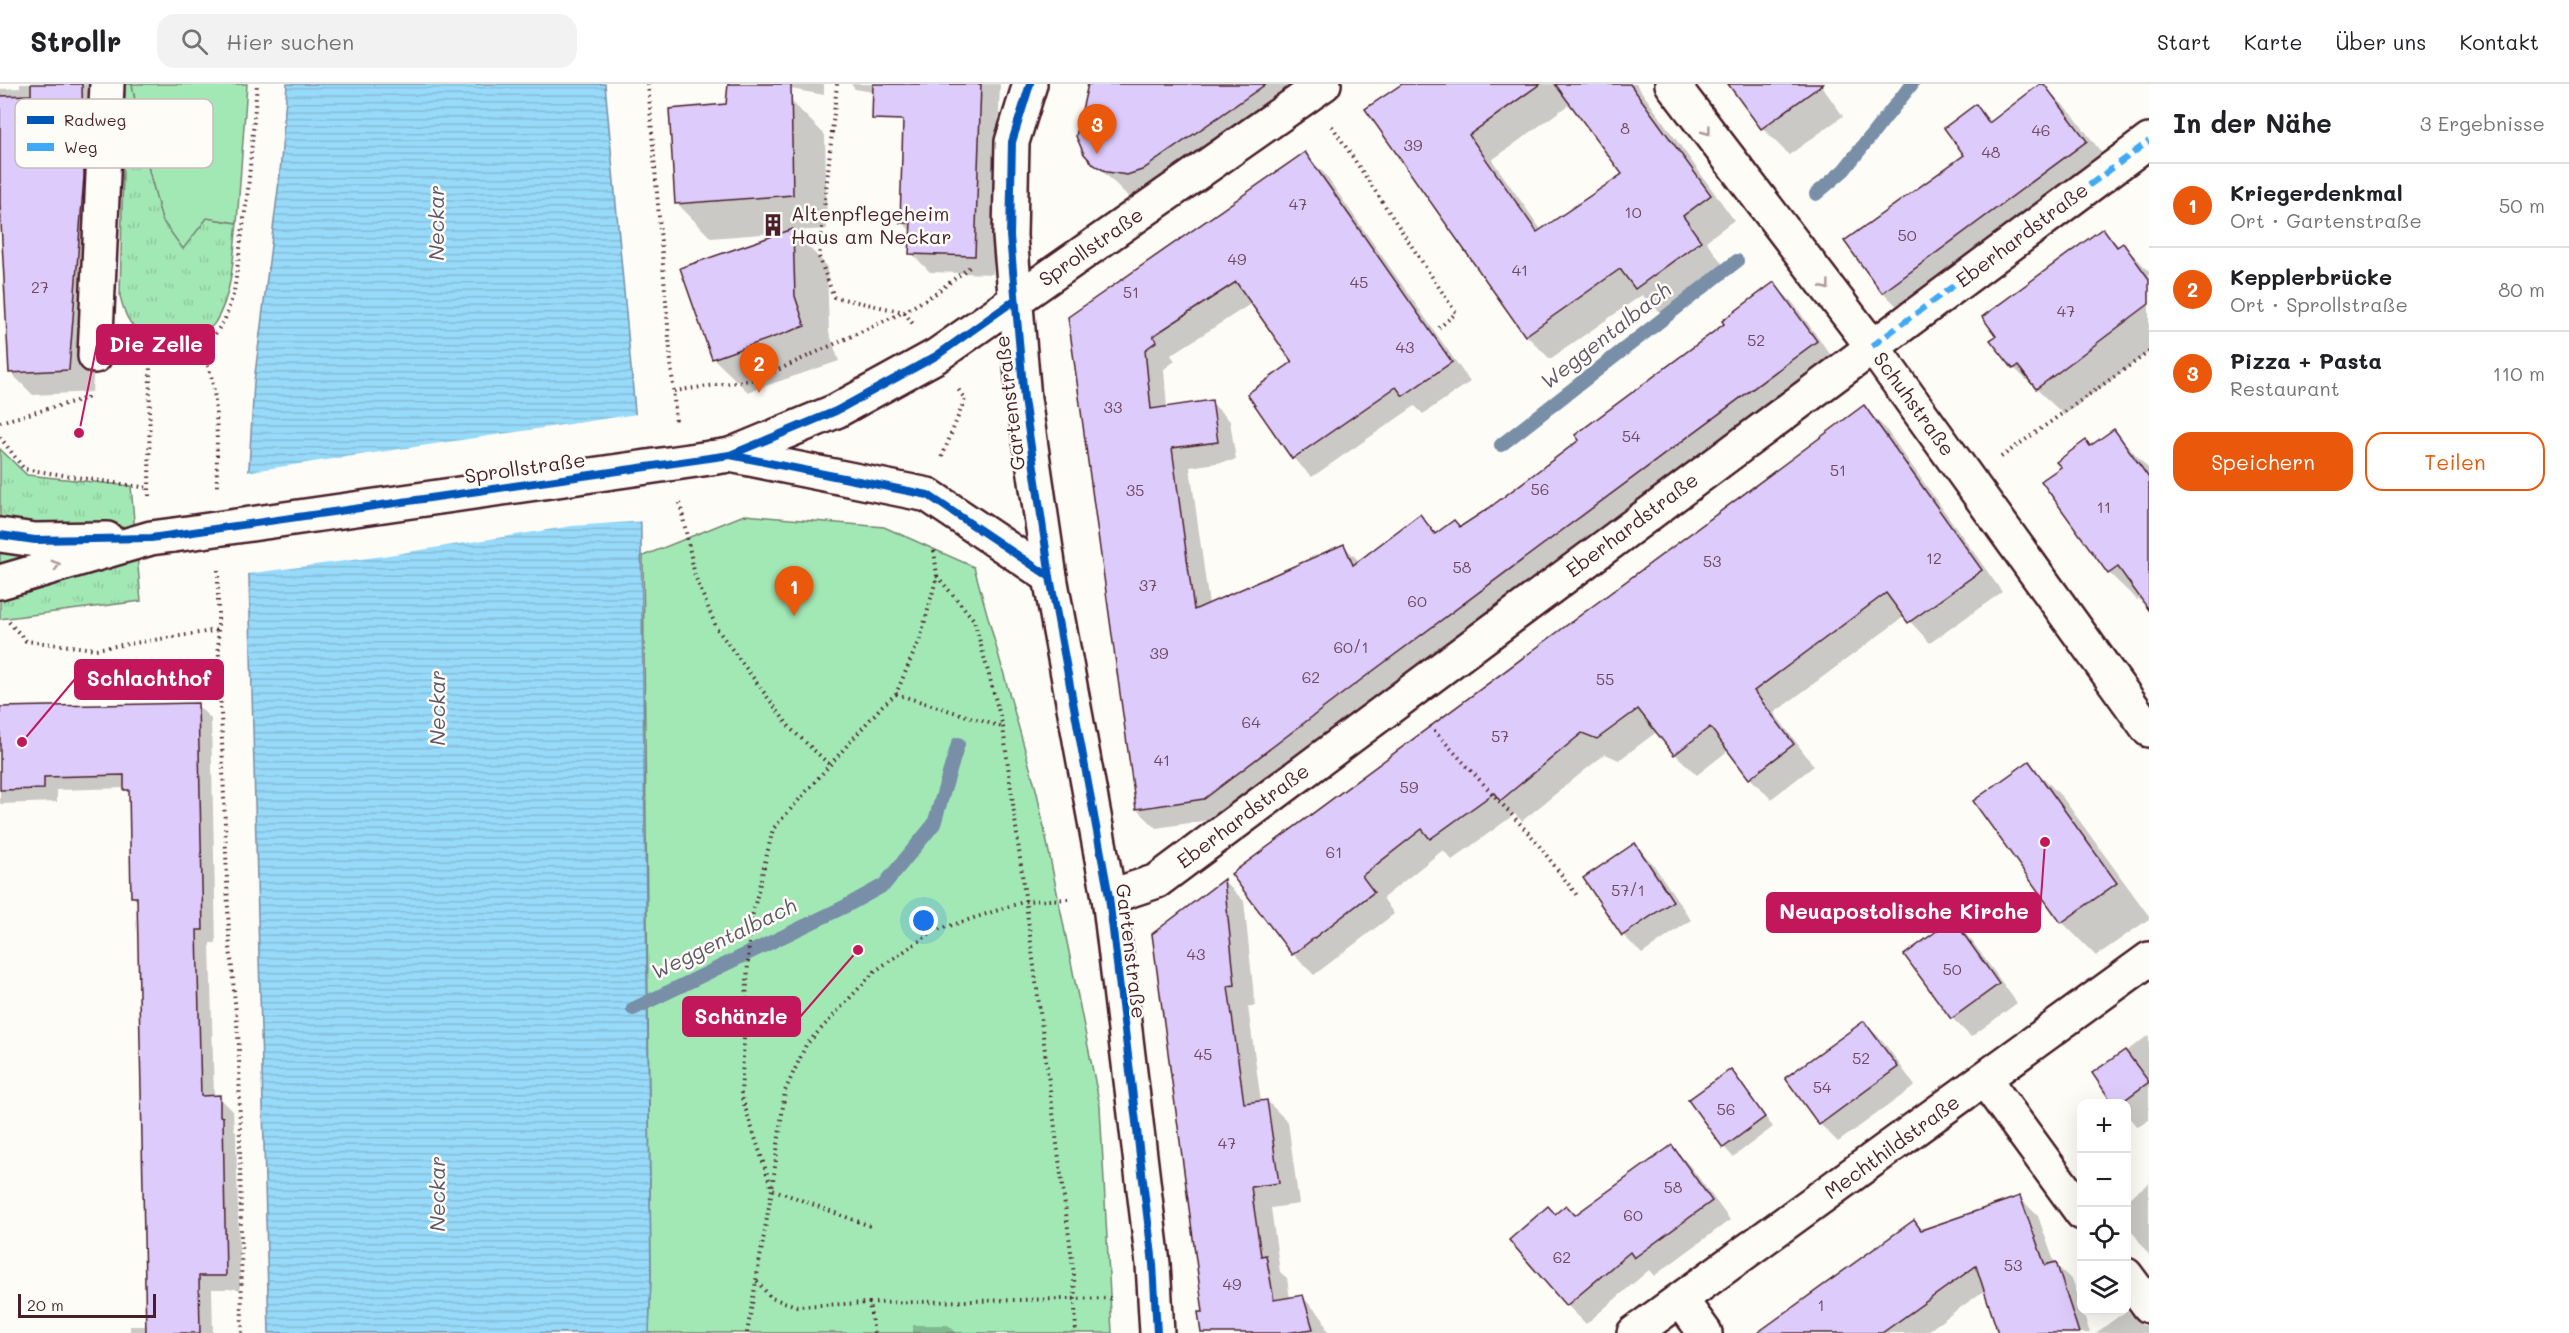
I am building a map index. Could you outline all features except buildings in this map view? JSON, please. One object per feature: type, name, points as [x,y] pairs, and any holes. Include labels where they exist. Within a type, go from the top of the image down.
[{"type":"street","points":[[106,99],[107,84]]},
{"type":"street","name":"Gartenstraße","points":[[1030,84],[1012,142],[1010,236],[1024,399],[1050,577],[1109,897],[1153,1264],[1157,1333]]},
{"type":"street","name":"Schuhstraße","points":[[1672,84],[1872,346],[2149,730]]},
{"type":"street","name":"Sprollstraße","points":[[0,535],[35,540],[162,537],[720,456],[846,406],[936,356],[1317,89]]},
{"type":"street","name":"Eberhardstraße","points":[[1109,897],[1156,881],[2149,141]]},
{"type":"street","points":[[95,356],[103,168]]},
{"type":"street","points":[[720,456],[928,495],[1050,577]]},
{"type":"street","name":"Sprollstraße","points":[[0,582],[162,537]]},
{"type":"street","name":"Mechthildstraße","points":[[1634,1333],[2149,959]]},
{"type":"street","points":[[1985,1080],[2078,1207]]},
{"type":"street","points":[[2131,1281],[2149,1306]]},
{"type":"street","points":[[1681,1300],[1705,1333]]},
{"type":"path","points":[[202,354],[225,319],[234,292],[248,190],[257,84]]},
{"type":"path","points":[[648,84],[676,434]]},
{"type":"path","points":[[837,84],[819,257],[834,297],[904,312]]},
{"type":"path","points":[[1317,89],[1456,313],[1439,328]]},
{"type":"path","points":[[674,391],[758,380],[904,312],[936,293],[1010,236]]},
{"type":"path","points":[[1968,480],[2149,352]]},
{"type":"path","points":[[95,356],[150,359],[184,353],[202,354]]},
{"type":"path","points":[[202,354],[209,364],[213,380],[217,489]]},
{"type":"path","points":[[150,359],[148,488],[162,537]]},
{"type":"path","points":[[0,422],[87,398]]},
{"type":"path","points":[[0,437],[24,469],[148,488]]},
{"type":"path","points":[[680,499],[695,576],[717,629],[791,729],[831,766],[773,829],[750,925],[741,1095],[772,1189]]},
{"type":"path","points":[[218,561],[218,630],[229,936],[238,1046],[242,1333]]},
{"type":"path","points":[[937,576],[974,620],[1003,728],[1076,1300],[1076,1333]]},
{"type":"path","points":[[16,616],[7,619],[27,641],[96,649],[218,630]]},
{"type":"path","points":[[896,694],[1003,728]]},
{"type":"path","points":[[1404,696],[1534,839],[1579,898]]},
{"type":"path","points":[[747,1333],[772,1189],[785,1091],[806,1045],[875,971],[934,931],[1026,901]]},
{"type":"path","points":[[772,1189],[870,1226]]},
{"type":"path","points":[[757,1280],[771,1298],[797,1306],[1076,1300]]},
{"type":"path","points":[[869,1303],[874,1333]]},
{"type":"green space","points":[[125,84],[132,84],[135,99],[125,99]]},
{"type":"green space","points":[[132,84],[247,84],[237,223],[207,218],[183,249],[162,220],[149,168],[213,168],[213,99],[135,99]]},
{"type":"green space","points":[[123,168],[149,168],[162,220],[183,248],[207,218],[237,223],[226,298],[216,321],[203,332],[171,338],[143,334],[130,322],[120,296]]},
{"type":"green space","points":[[0,449],[27,475],[131,486],[141,601],[0,619]]},
{"type":"green space","points":[[744,515],[884,527],[974,567],[1037,793],[1100,1106],[1112,1333],[649,1333],[651,1274],[643,556]]},
{"type":"water","name":"Neckar","points":[[287,84],[605,84],[640,466],[651,1274],[649,1333],[269,1333],[247,502],[254,382],[280,173]]},
{"type":"pier","points":[[637,414],[643,466],[645,521],[572,526],[383,556],[246,574],[246,472]]},
{"type":"waterway","name":"Weggentalbach","points":[[1816,194],[1844,170],[1912,84]]},
{"type":"waterway","name":"Weggentalbach","points":[[1501,445],[1737,261]]},
{"type":"waterway","name":"Weggentalbach","points":[[633,1009],[846,906],[884,885],[934,824],[958,744]]},
{"type":"marked path","points":[[1872,346],[2149,141]]},
{"type":"cycle path","points":[[1030,84],[1012,142],[1010,236],[1024,399],[1050,577],[1109,897],[1153,1264],[1157,1333]]},
{"type":"cycle path","points":[[0,535],[35,540],[151,538],[730,455],[836,411],[936,356],[1015,300]]},
{"type":"cycle path","points":[[730,455],[928,495],[1050,577]]},
{"type":"place","name":"Pizza + Pasta","points":[[1097,154]]},
{"type":"place","name":"Altenpflegeheim Haus am Neckar","points":[[773,225]]},
{"type":"place","name":"Kepplerbrücke","points":[[759,393]]},
{"type":"place","name":"Die Zelle","points":[[79,433]]},
{"type":"place","name":"Kriegerdenkmal","points":[[794,616]]},
{"type":"place","name":"Schlachthof","points":[[22,742]]},
{"type":"place","name":"Neuapostolische Kirche","points":[[2045,842]]},
{"type":"place","name":"Schänzle","points":[[858,950]]}]
